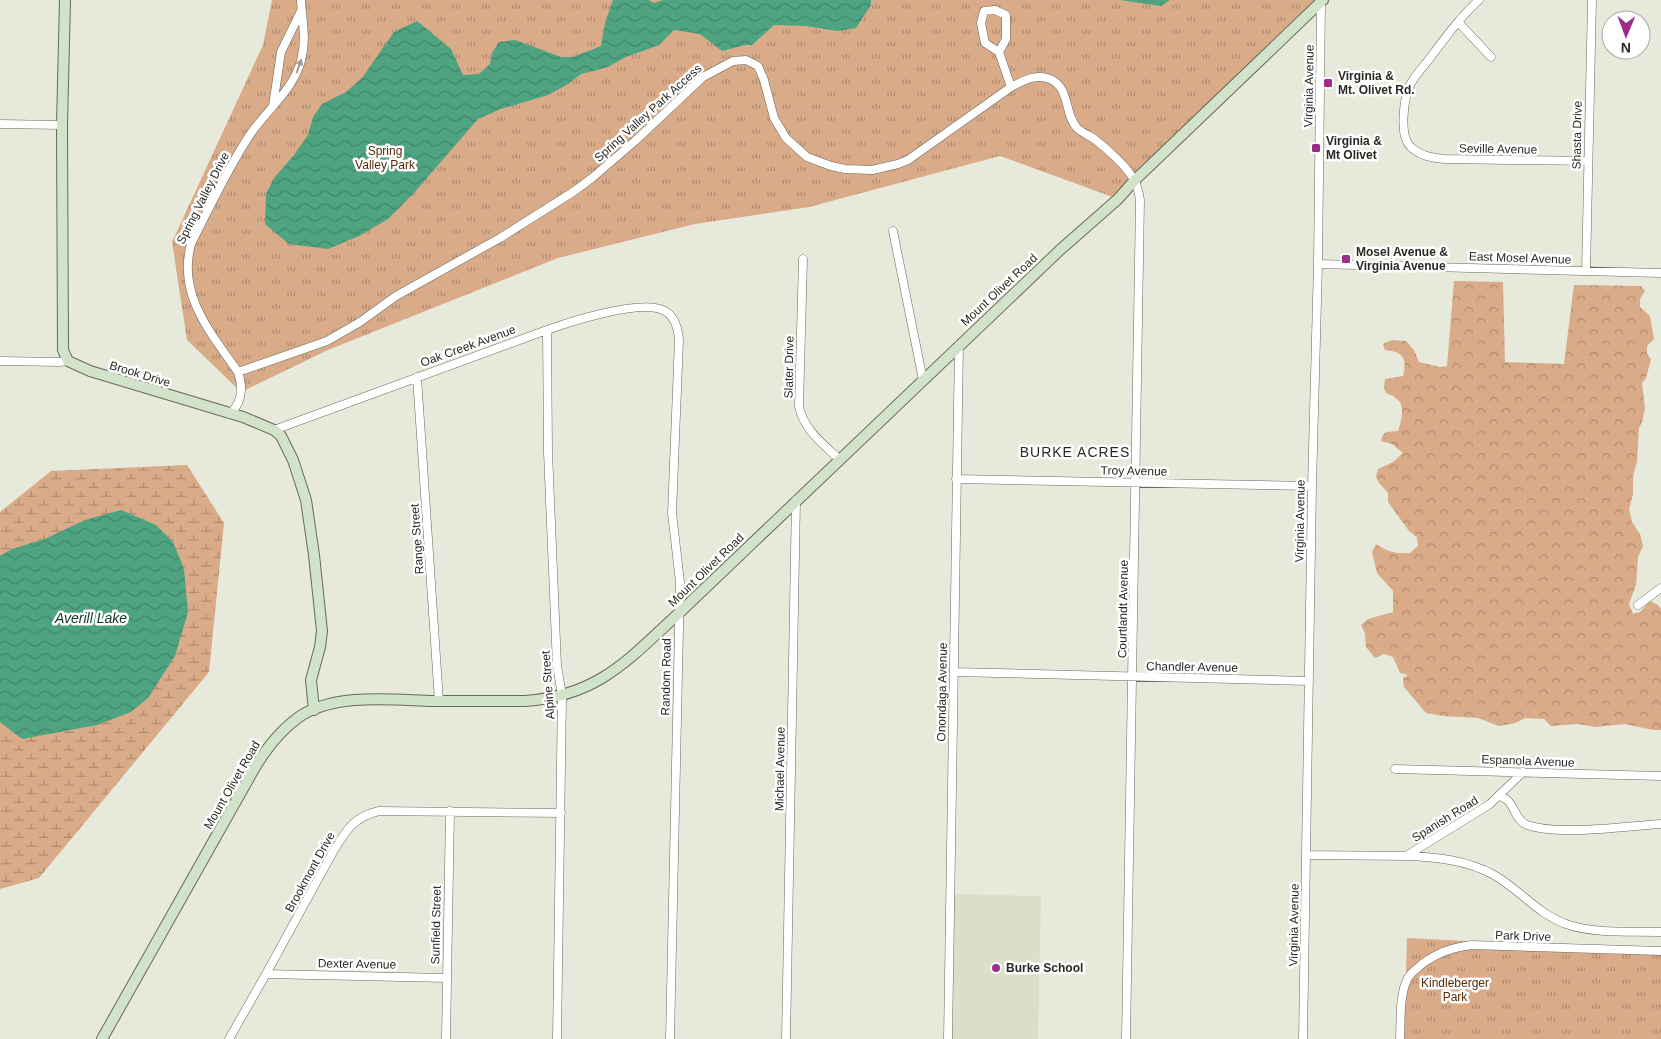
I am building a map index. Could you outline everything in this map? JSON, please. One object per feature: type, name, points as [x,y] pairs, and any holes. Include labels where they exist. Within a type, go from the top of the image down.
[{"type":"street","points":[[0,361],[68,361],[63,350],[62,341],[62,124],[65,0]]},
{"type":"street","name":"Spring Valley Drive","points":[[230,414],[238,404],[241,392],[238,372],[196,307],[188,280],[188,256],[191,244],[228,171],[257,124],[286,93],[295,77],[304,46],[305,29],[301,11],[301,0]]},
{"type":"street","points":[[1479,0],[1458,22],[1491,57]]},
{"type":"street","name":"Shasta Drive","points":[[1586,271],[1592,0]]},
{"type":"street","name":"Mount Olivet Road","points":[[102,1039],[268,747],[277,735],[304,714],[332,704],[360,700],[544,700],[577,691],[613,672],[678,614],[1060,250],[1118,199],[1135,180],[1322,1]]},
{"type":"street","name":"Virginia Avenue","points":[[1303,1039],[1322,1]]},
{"type":"street","points":[[999,52],[1006,39],[1006,14],[995,10],[984,11],[981,23],[985,42],[999,52],[1011,88]]},
{"type":"street","name":"Spring Valley Drive","points":[[273,106],[281,52],[301,11]]},
{"type":"street","name":"Seville Avenue","points":[[1458,22],[1409,86],[1403,118],[1407,143],[1431,157],[1445,159],[1588,162]]},
{"type":"street","name":"Spring Valley Park Access","points":[[238,372],[327,341],[360,322],[396,296],[500,238],[592,178],[635,141],[703,77],[733,61],[746,60],[758,66],[764,80],[774,118],[786,138],[796,148],[818,162],[831,166],[852,170],[872,170],[886,168],[908,160],[1011,88],[1034,77],[1042,77],[1055,81],[1063,92],[1073,123],[1077,128],[1100,144],[1135,180]]},
{"type":"street","points":[[0,124],[62,124]]},
{"type":"street","name":"Courtlandt Avenue","points":[[1126,1039],[1140,200],[1135,180]]},
{"type":"street","points":[[893,231],[922,380]]},
{"type":"street","name":"Slater Drive","points":[[803,260],[800,414],[809,430],[839,459]]},
{"type":"street","name":"East Mosel Avenue","points":[[1318,264],[1661,273]]},
{"type":"street","name":"Oak Creek Avenue","points":[[274,430],[583,318],[632,308],[652,307],[660,309],[673,318]]},
{"type":"street","name":"Random Road","points":[[670,1039],[680,582],[672,513],[679,340],[673,318]]},
{"type":"street","name":"Alpine Street","points":[[547,330],[548,461],[557,666],[562,695],[562,813],[557,1039]]},
{"type":"street","name":"Onondaga Avenue","points":[[948,1039],[959,346]]},
{"type":"street","name":"Brook Drive","points":[[68,361],[90,372],[252,420],[274,430]]},
{"type":"street","name":"Range Street","points":[[417,377],[439,701]]},
{"type":"street","points":[[274,430],[283,439],[298,473],[306,500],[314,555],[322,631],[320,647],[310,680],[314,710]]},
{"type":"street","name":"Troy Avenue","points":[[956,479],[1312,486]]},
{"type":"street","name":"Michael Avenue","points":[[786,1039],[796,500]]},
{"type":"street","points":[[1638,605],[1661,588]]},
{"type":"street","name":"Chandler Avenue","points":[[954,672],[1309,681]]},
{"type":"street","name":"Espanola Avenue","points":[[1395,769],[1661,776]]},
{"type":"street","name":"Spanish Road","points":[[1306,855],[1406,856],[1483,808],[1499,796],[1523,772]]},
{"type":"street","points":[[1499,796],[1509,802],[1514,814],[1526,825],[1567,830],[1661,824]]},
{"type":"street","name":"Brookmont Drive","points":[[228,1039],[334,850],[352,824],[360,818],[379,811],[562,813]]},
{"type":"street","name":"Sunfield Street","points":[[446,1039],[450,811]]},
{"type":"street","points":[[1406,856],[1444,858],[1495,875],[1544,913],[1568,925],[1598,930],[1661,932]]},
{"type":"street","name":"Park Drive","points":[[1400,1039],[1404,991],[1408,978],[1414,970],[1440,953],[1460,946],[1661,951]]},
{"type":"street","name":"Dexter Avenue","points":[[266,974],[446,978]]},
{"type":"shaded area","name":"Burke School","points":[[953,894],[1041,896],[1038,1039],[951,1039]]},
{"type":"green space","name":"Spring Valley Park","points":[[272,0],[1324,0],[1118,199],[1000,156],[809,207],[695,224],[558,258],[328,350],[241,392],[187,340],[172,242],[263,45]]},
{"type":"green space","points":[[1454,281],[1503,282],[1505,362],[1564,364],[1574,285],[1641,286],[1645,291],[1640,299],[1640,307],[1650,316],[1654,339],[1647,346],[1647,354],[1651,359],[1646,378],[1642,383],[1645,408],[1639,428],[1637,462],[1633,476],[1633,494],[1629,509],[1632,522],[1640,534],[1643,546],[1638,557],[1636,585],[1629,604],[1633,614],[1640,612],[1650,601],[1661,609],[1661,730],[1625,724],[1595,727],[1578,724],[1551,726],[1544,719],[1526,718],[1515,723],[1499,726],[1478,718],[1426,713],[1404,687],[1403,678],[1408,675],[1400,673],[1393,657],[1384,654],[1375,658],[1366,647],[1365,633],[1361,625],[1368,619],[1393,612],[1393,591],[1377,573],[1372,552],[1376,544],[1388,551],[1400,553],[1410,553],[1418,546],[1417,537],[1409,531],[1388,502],[1388,493],[1379,483],[1376,476],[1378,469],[1393,462],[1403,453],[1392,444],[1381,441],[1382,436],[1386,432],[1398,431],[1402,414],[1400,402],[1395,397],[1386,393],[1384,387],[1385,379],[1403,376],[1405,365],[1400,354],[1385,350],[1383,344],[1392,340],[1406,341],[1414,350],[1419,362],[1440,367],[1447,366]]},
{"type":"green space","points":[[187,465],[224,523],[209,672],[39,878],[0,889],[0,512],[51,471]]},
{"type":"green space","name":"Kindleberger Park","points":[[1407,938],[1661,951],[1661,1039],[1404,1039]]},
{"type":"water","points":[[613,0],[649,0],[654,3],[663,0],[871,0],[871,5],[856,28],[837,31],[806,26],[774,25],[752,45],[722,51],[700,34],[674,30],[659,45],[626,57],[608,67],[581,74],[548,95],[501,109],[478,119],[413,194],[388,219],[359,236],[328,249],[289,244],[265,224],[266,194],[274,178],[308,135],[313,117],[322,104],[346,92],[362,78],[394,32],[417,21],[451,49],[463,75],[479,74],[490,64],[492,53],[499,42],[515,40],[561,57],[573,57],[601,46],[605,23]]},
{"type":"water","points":[[1120,0],[1170,0],[1161,6]]},
{"type":"water","name":"Averill Lake","points":[[121,510],[156,525],[173,542],[184,569],[188,612],[175,656],[148,698],[131,712],[97,725],[22,739],[0,722],[0,556],[12,549],[47,538],[85,520]]},
{"type":"place","name":"Virginia & Mt. Olivet Rd.","points":[[1328,83]]},
{"type":"place","name":"Virginia & Mt Olivet","points":[[1316,148]]},
{"type":"place","name":"Mosel Avenue & Virginia Avenue","points":[[1346,259]]},
{"type":"place","name":"Burke School","points":[[996,968]]},
{"type":"district","name":"BURKE ACRES","points":[[1075,452]]}]
